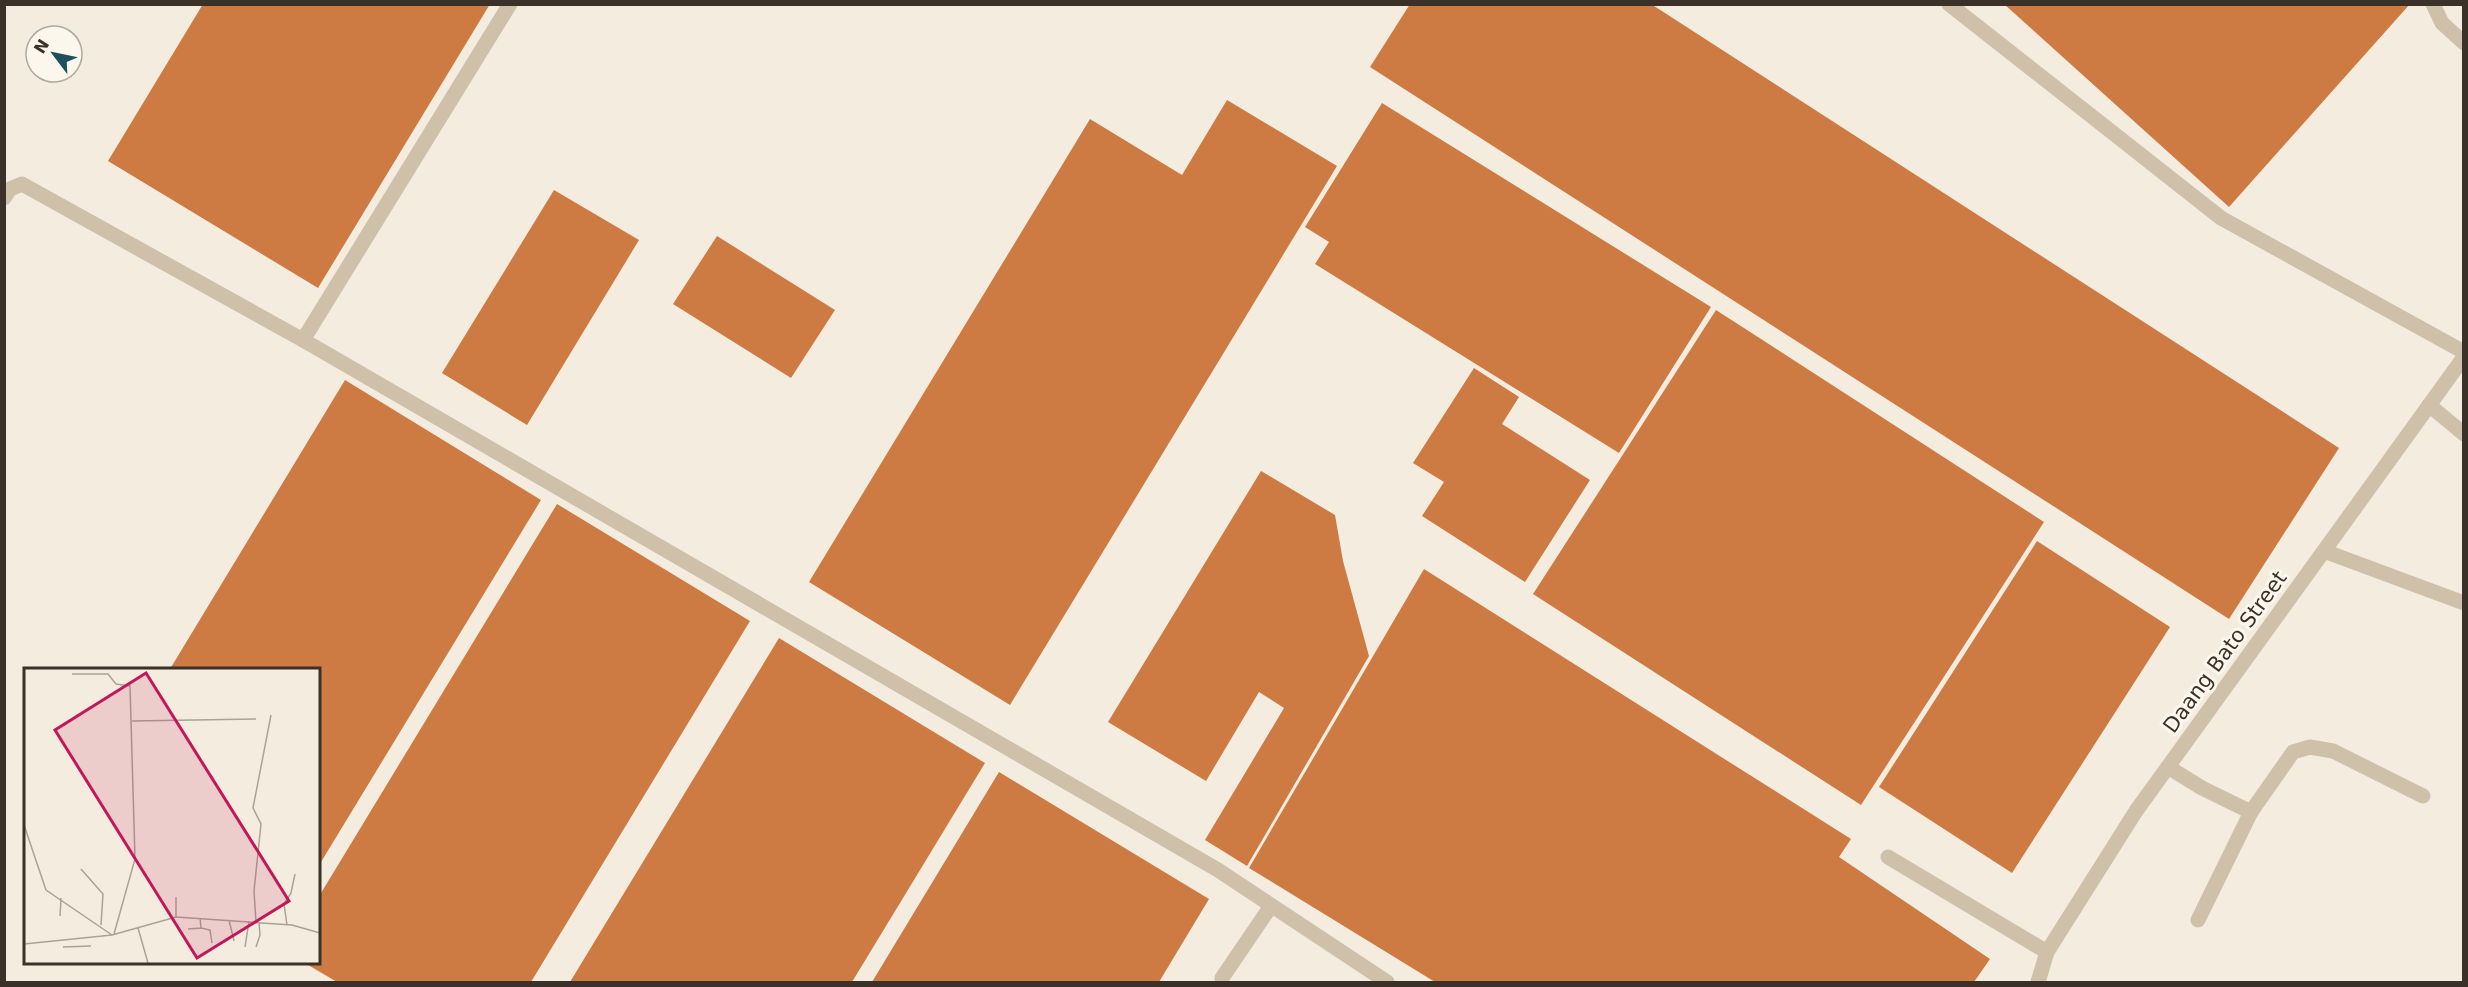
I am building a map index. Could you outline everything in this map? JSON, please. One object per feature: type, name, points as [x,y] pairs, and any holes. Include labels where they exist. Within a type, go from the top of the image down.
[{"type":"street","points":[[303,340],[510,4]]},
{"type":"street","points":[[1949,4],[2221,218],[2463,352]]},
{"type":"street","points":[[2433,4],[2442,23],[2463,42]]},
{"type":"street","points":[[4,198],[10,189],[22,184],[303,340],[1218,870],[1387,982]]},
{"type":"street","name":"Daang Bato Street","points":[[2038,982],[2047,952],[2136,812],[2463,357]]},
{"type":"street","points":[[2429,405],[2463,434]]},
{"type":"street","points":[[2324,551],[2463,603]]},
{"type":"street","points":[[2198,921],[2251,812],[2293,752],[2310,747],[2333,751],[2423,796]]},
{"type":"street","points":[[2169,767],[2202,788],[2251,812]]},
{"type":"street","points":[[1888,857],[2047,952]]},
{"type":"street","points":[[1222,978],[1271,906]]},
{"type":"building","points":[[203,4],[490,4],[318,288],[108,161]]},
{"type":"building","points":[[1410,4],[1651,4],[2339,448],[2229,619],[1370,67]]},
{"type":"building","points":[[2004,4],[2410,4],[2229,207]]},
{"type":"building","points":[[1227,100],[1337,166],[1010,705],[809,582],[1090,119],[1182,175]]},
{"type":"building","points":[[1382,103],[1711,307],[1619,453],[1315,264],[1329,242],[1305,227]]},
{"type":"building","points":[[554,190],[639,240],[527,425],[442,373]]},
{"type":"building","points":[[717,236],[835,310],[791,378],[673,304]]},
{"type":"building","points":[[1716,310],[2044,522],[1861,805],[1533,594]]},
{"type":"building","points":[[1474,368],[1519,397],[1502,424],[1590,480],[1525,582],[1422,516],[1444,482],[1413,463]]},
{"type":"building","points":[[345,380],[541,500],[320,864],[320,668],[171,668]]},
{"type":"building","points":[[1261,471],[1335,515],[1343,561],[1369,656],[1247,866],[1205,840],[1284,708],[1259,692],[1206,781],[1108,722]]},
{"type":"building","points":[[557,504],[750,621],[531,982],[337,982],[305,963],[320,963],[320,895]]},
{"type":"building","points":[[2037,541],[2170,627],[2012,873],[1879,787]]},
{"type":"building","points":[[1424,569],[1851,839],[1839,857],[1990,959],[1974,982],[1435,982],[1249,868]]},
{"type":"building","points":[[779,638],[985,763],[852,982],[570,982]]},
{"type":"building","points":[[999,772],[1209,899],[1159,982],[872,982]]}]
